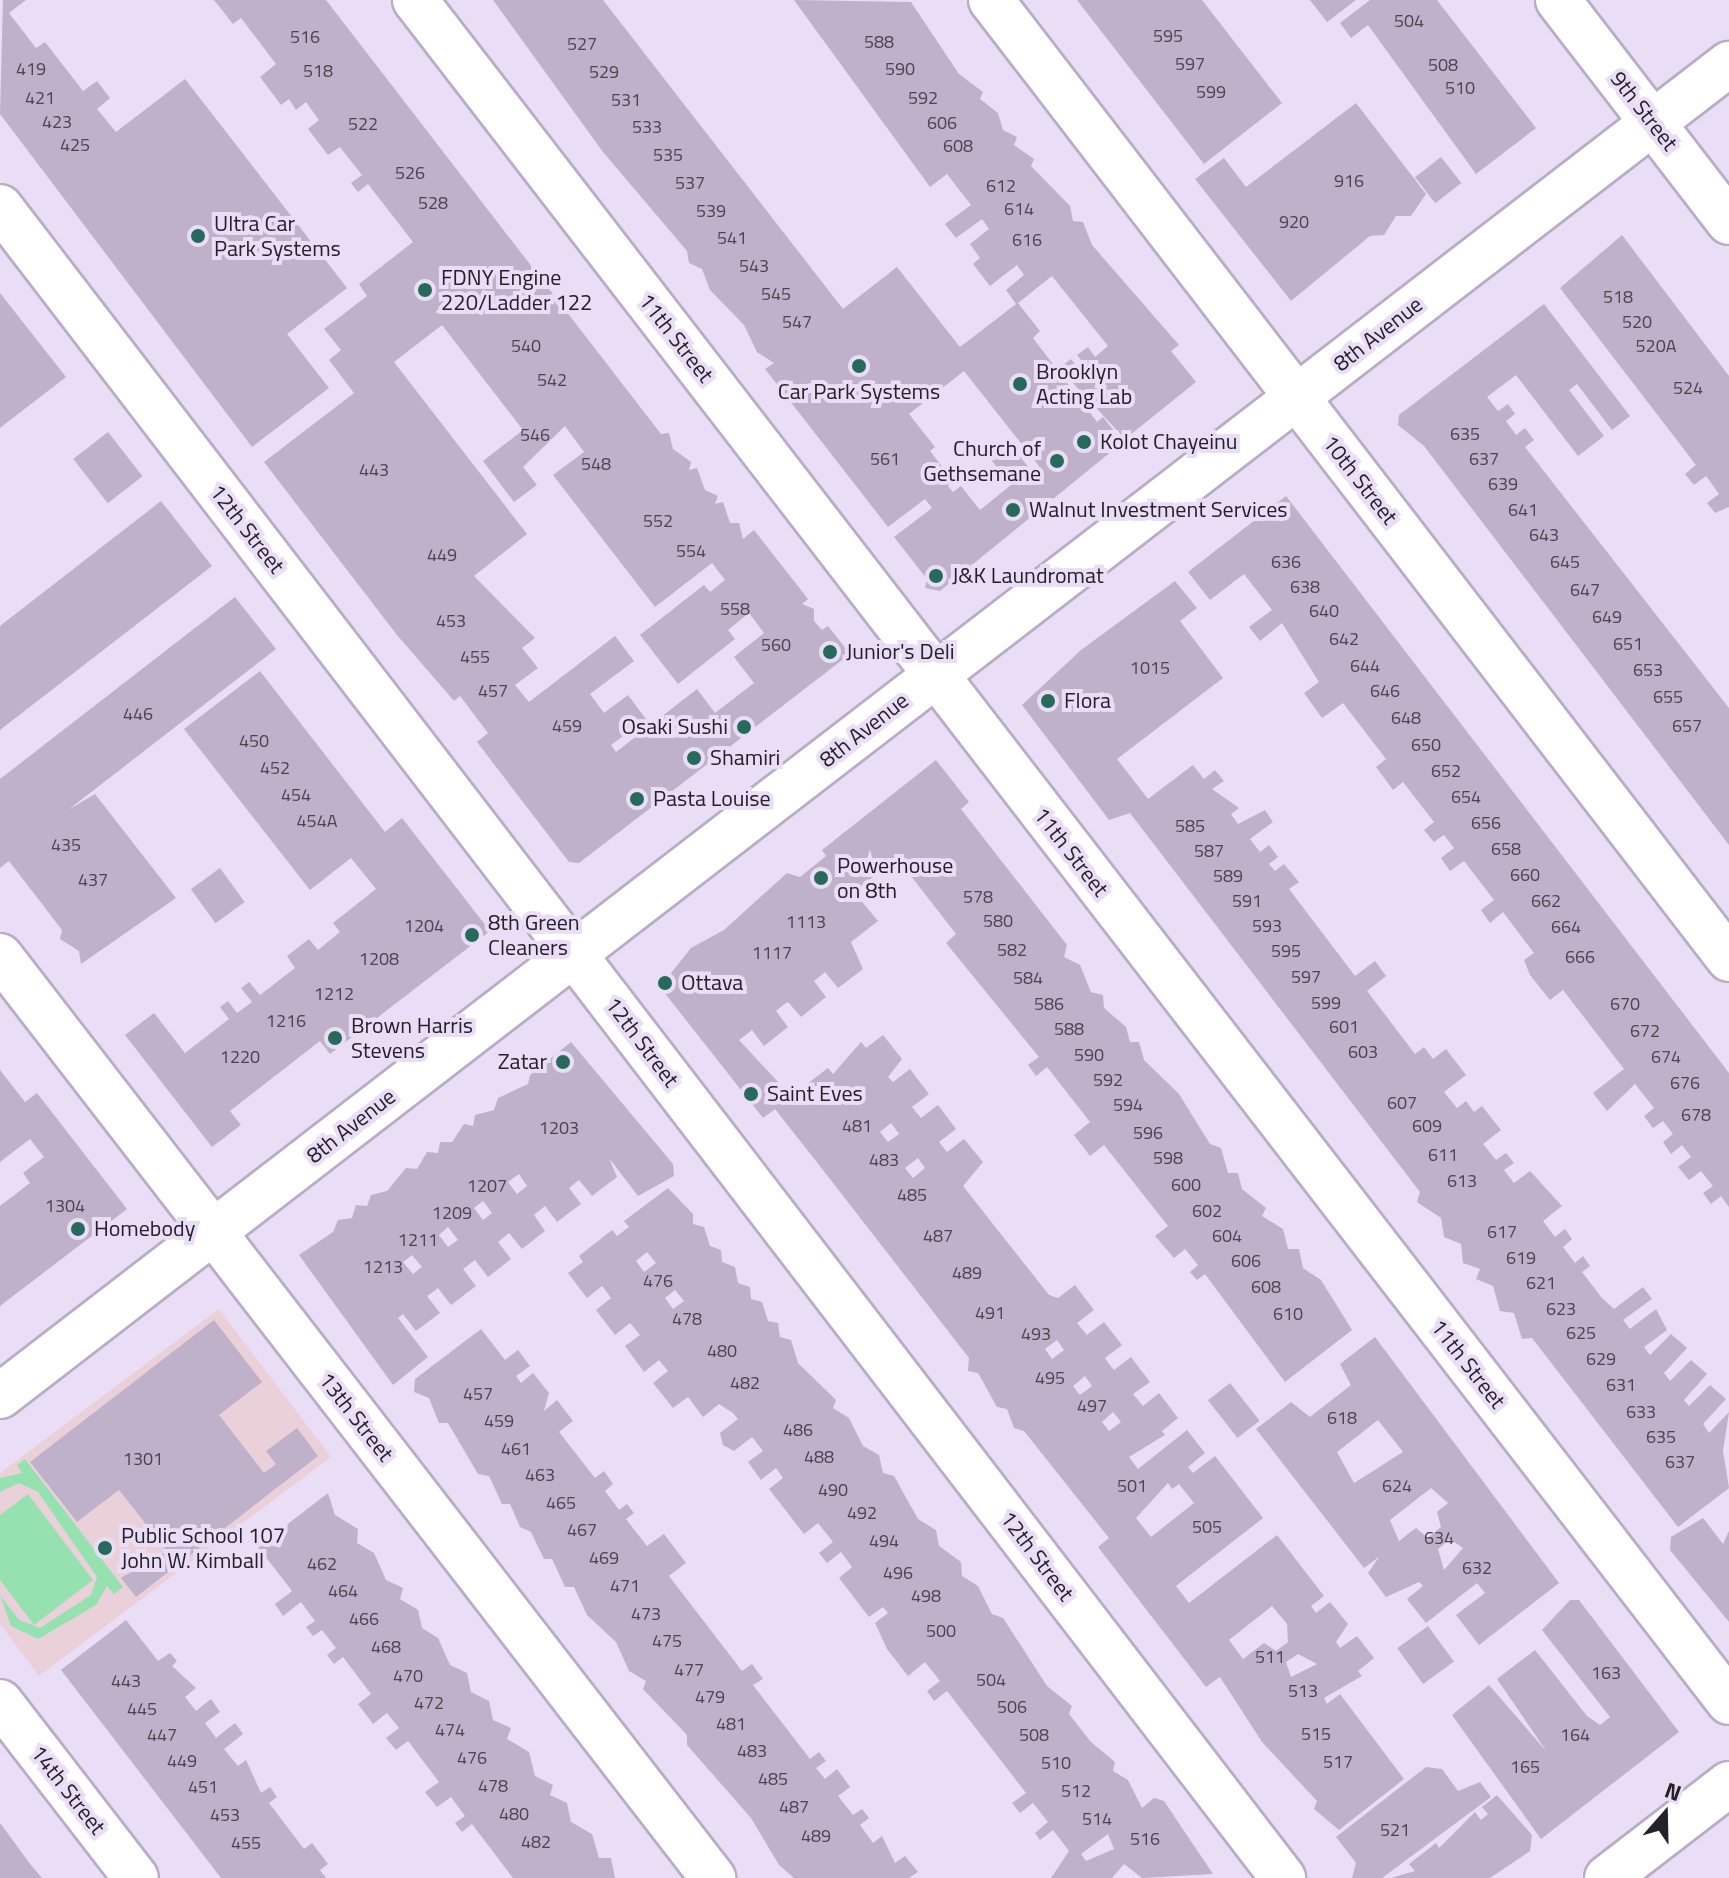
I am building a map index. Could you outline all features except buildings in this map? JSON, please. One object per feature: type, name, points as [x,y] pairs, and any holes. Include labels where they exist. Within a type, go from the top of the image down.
[{"type":"street","name":"11th Street","points":[[415,0],[1729,1702]]},
{"type":"street","name":"10th Street","points":[[991,0],[1729,959]]},
{"type":"street","name":"9th Street","points":[[1558,0],[1729,222]]},
{"type":"street","name":"8th Avenue","points":[[0,1396],[1729,64]]},
{"type":"street","name":"12th Street","points":[[0,207],[1283,1878]]},
{"type":"street","name":"13th Street","points":[[0,956],[713,1878]]},
{"type":"street","name":"14th Street","points":[[0,1702],[136,1878]]},
{"type":"street","points":[[1607,1878],[1729,1784]]},
{"type":"shaded area","name":"Public School 107 John W. Kimball","points":[[219,1309],[331,1457],[39,1676],[0,1624],[0,1473]]},
{"type":"green space","points":[[25,1459],[123,1587],[114,1594],[107,1586],[96,1605],[38,1639],[11,1626],[0,1595],[19,1620],[40,1628],[91,1595],[97,1577],[38,1492],[19,1483],[0,1492],[0,1478],[22,1473],[17,1465]]},
{"type":"green space","points":[[28,1494],[93,1580],[34,1625],[0,1580],[0,1515]]},
{"type":"place","name":"Ultra Car Park Systems","points":[[198,236]]},
{"type":"place","name":"FDNY Engine 220/Ladder 122","points":[[425,290]]},
{"type":"place","name":"Car Park Systems","points":[[859,366]]},
{"type":"place","name":"Brooklyn Acting Lab","points":[[1020,384]]},
{"type":"place","name":"Kolot Chayeinu","points":[[1084,442]]},
{"type":"place","name":"Church of Gethsemane","points":[[1057,461]]},
{"type":"place","name":"Walnut Investment Services","points":[[1013,510]]},
{"type":"place","name":"J&K Laundromat","points":[[936,576]]},
{"type":"place","name":"Junior's Deli","points":[[830,652]]},
{"type":"place","name":"Flora","points":[[1048,701]]},
{"type":"place","name":"Osaki Sushi","points":[[744,727]]},
{"type":"place","name":"Shamiri","points":[[694,758]]},
{"type":"place","name":"Pasta Louise","points":[[637,799]]},
{"type":"place","name":"Powerhouse on 8th","points":[[821,878]]},
{"type":"place","name":"8th Green Cleaners","points":[[472,935]]},
{"type":"place","name":"Ottava","points":[[665,983]]},
{"type":"place","name":"Brown Harris Stevens","points":[[335,1038]]},
{"type":"place","name":"Zatar","points":[[563,1062]]},
{"type":"place","name":"Saint Eves","points":[[751,1094]]},
{"type":"place","name":"Homebody","points":[[78,1229]]},
{"type":"place","name":"Public School 107 John W. Kimball","points":[[105,1548]]}]
